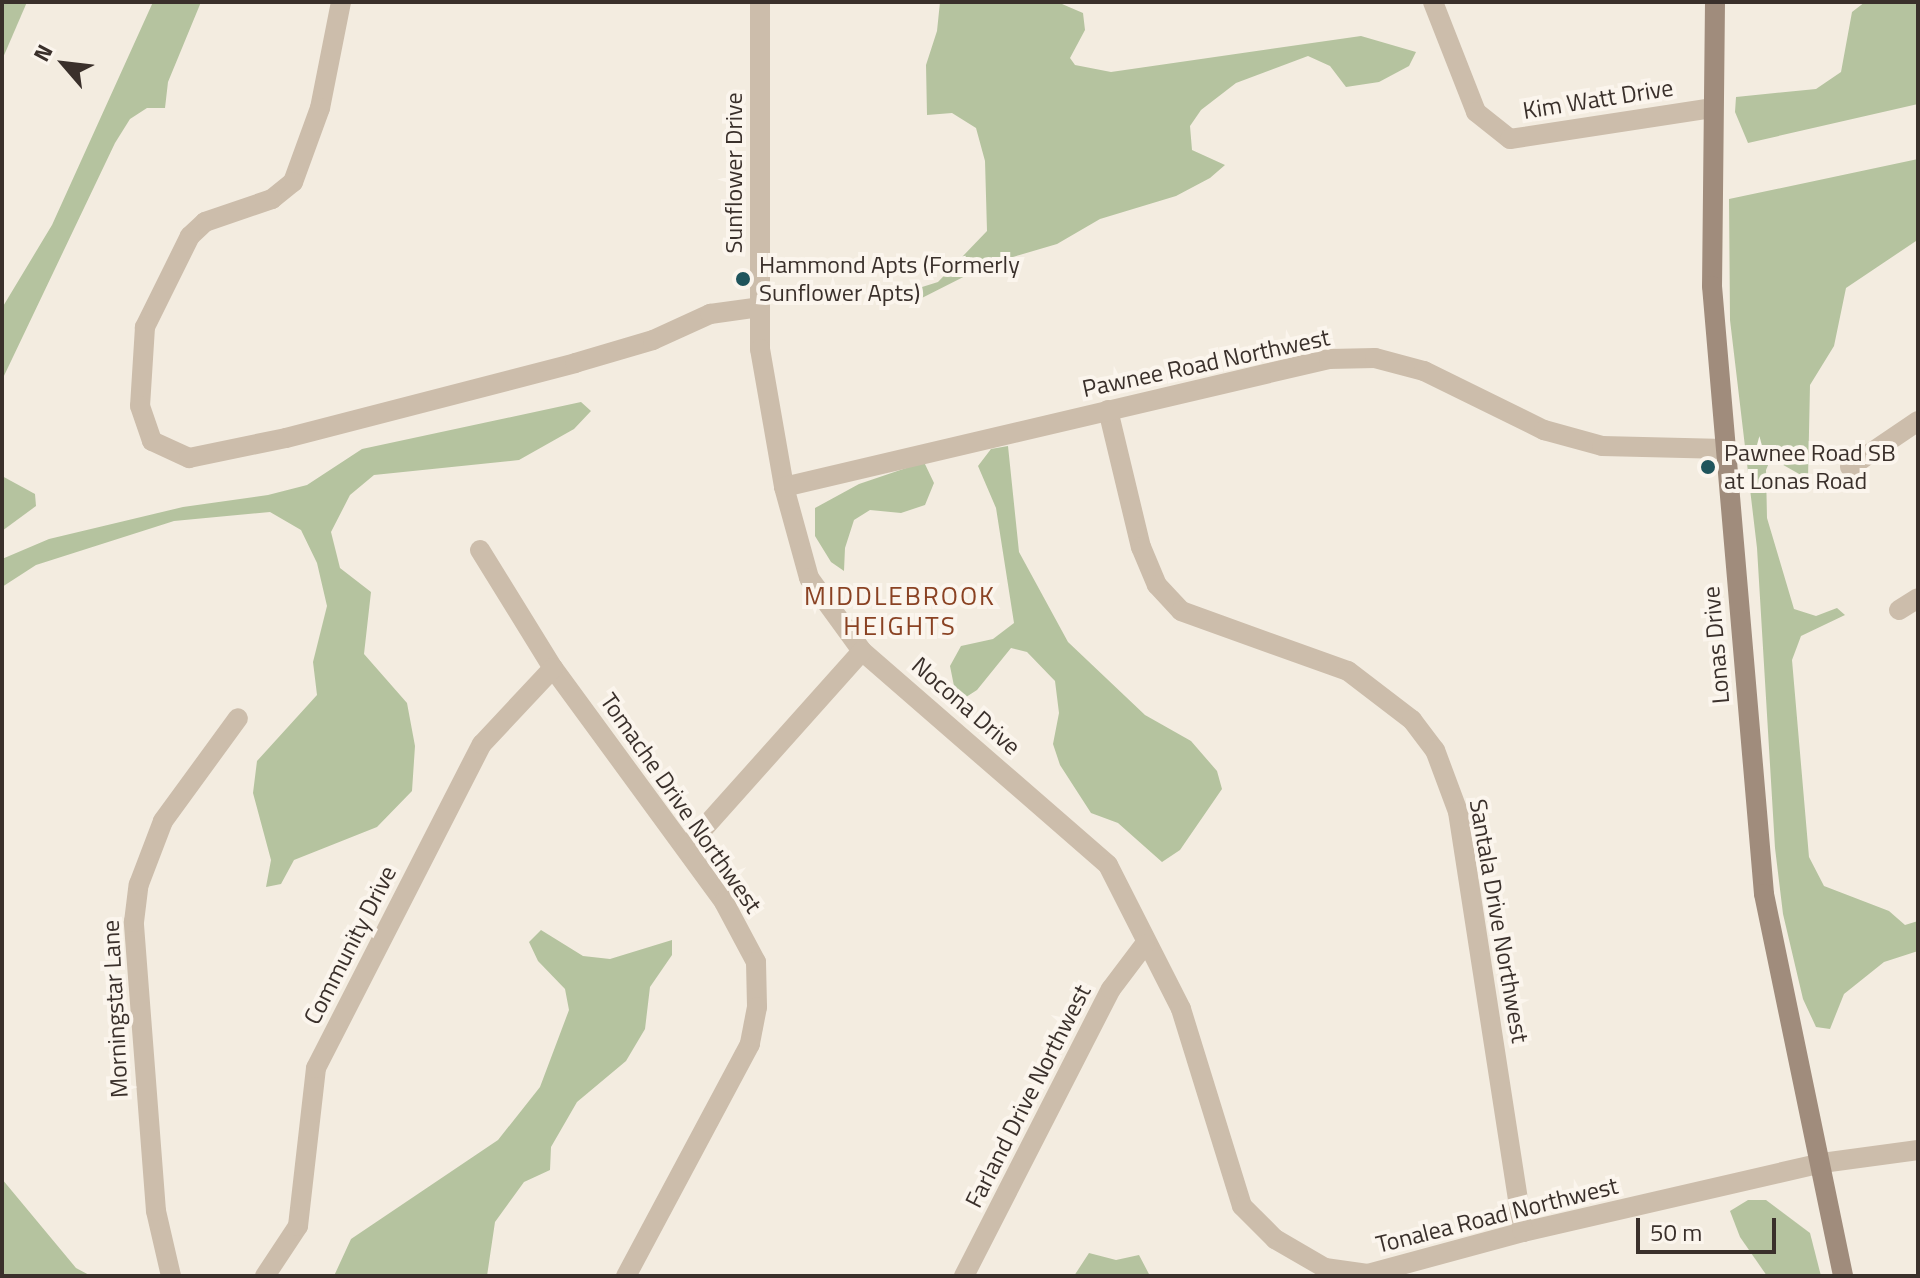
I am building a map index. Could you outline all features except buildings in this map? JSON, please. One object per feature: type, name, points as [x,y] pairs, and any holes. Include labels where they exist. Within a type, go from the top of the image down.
[{"type":"street","points":[[341,2],[320,108],[293,182],[272,199],[205,222],[190,236],[145,327],[140,406],[152,441],[189,458],[286,438],[575,363],[653,340],[710,314],[760,307]]},
{"type":"street","name":"Sunflower Drive","points":[[760,2],[760,349],[784,487]]},
{"type":"street","name":"Kim Watt Drive","points":[[1433,2],[1476,112],[1510,139],[1712,108]]},
{"type":"street","name":"Lonas Drive","points":[[1715,2],[1712,286],[1764,894],[1843,1276]]},
{"type":"street","name":"Pawnee Road Northwest","points":[[784,487],[1329,359],[1375,358],[1424,371],[1544,430],[1602,446],[1725,449]]},
{"type":"street","name":"Santala Drive Northwest","points":[[1108,410],[1141,547],[1157,585],[1181,611],[1348,671],[1412,720],[1435,750],[1458,812],[1523,1232]]},
{"type":"street","points":[[1850,467],[1918,421]]},
{"type":"street","name":"Nocona Drive","points":[[784,487],[809,578],[862,651],[1108,865],[1145,944]]},
{"type":"street","name":"Tomache Drive Northwest","points":[[480,550],[553,668],[724,902],[756,962],[757,1007],[750,1044],[626,1276]]},
{"type":"street","points":[[1899,610],[1918,598]]},
{"type":"street","points":[[686,848],[862,651]]},
{"type":"street","name":"Community Drive","points":[[265,1276],[298,1226],[316,1068],[482,744],[553,668]]},
{"type":"street","name":"Morningstar Lane","points":[[171,1276],[156,1211],[134,922],[139,884],[163,821],[238,718]]},
{"type":"street","name":"Tonalea Road Northwest","points":[[1145,944],[1181,1009],[1242,1206],[1275,1239],[1325,1268],[1368,1274],[1523,1232],[1822,1163],[1918,1150]]},
{"type":"street","name":"Farland Drive Northwest","points":[[964,1276],[1111,989],[1145,944]]},
{"type":"green space","points":[[2,2],[27,2],[2,60]]},
{"type":"green space","points":[[153,2],[201,2],[168,82],[165,108],[147,108],[130,119],[115,143],[2,380],[2,308],[52,225]]},
{"type":"green space","points":[[940,2],[1062,4],[1083,13],[1085,30],[1070,58],[1075,65],[1111,72],[1361,36],[1416,52],[1409,66],[1379,82],[1346,87],[1330,66],[1308,56],[1236,83],[1201,110],[1190,126],[1192,150],[1225,165],[1210,178],[1176,196],[1100,219],[1057,244],[989,264],[910,304],[903,293],[938,282],[987,231],[985,161],[976,128],[952,113],[927,115],[926,65],[937,31]]},
{"type":"green space","points":[[1865,2],[1918,2],[1918,104],[1748,143],[1735,112],[1736,97],[1816,89],[1841,72],[1852,12]]},
{"type":"green space","points":[[1918,159],[1916,241],[1846,288],[1834,346],[1810,385],[1808,479],[1771,458],[1766,470],[1767,518],[1794,609],[1816,616],[1837,608],[1845,615],[1801,636],[1792,660],[1809,857],[1824,886],[1889,911],[1905,925],[1918,921],[1918,951],[1884,962],[1844,994],[1830,1029],[1816,1027],[1803,999],[1783,914],[1775,848],[1757,548],[1730,320],[1729,199]]},
{"type":"green space","points":[[581,402],[591,411],[574,429],[519,460],[374,475],[350,495],[331,532],[340,568],[371,592],[364,654],[407,703],[415,746],[412,791],[377,827],[294,860],[281,884],[266,887],[271,860],[253,793],[257,761],[317,695],[313,662],[327,606],[317,563],[301,530],[270,512],[174,521],[36,565],[2,587],[2,559],[49,539],[183,507],[268,495],[307,485],[362,449]]},
{"type":"green space","points":[[1008,446],[1019,552],[1068,642],[1145,715],[1191,741],[1217,771],[1222,789],[1180,850],[1162,862],[1118,823],[1091,813],[1060,765],[1053,744],[1059,713],[1055,681],[1027,652],[1011,648],[977,690],[963,699],[954,686],[950,666],[961,646],[993,639],[1014,623],[996,508],[978,466],[991,449]]},
{"type":"green space","points":[[924,462],[934,483],[925,505],[901,513],[870,510],[854,520],[845,548],[844,571],[831,562],[815,536],[815,508],[859,484]]},
{"type":"green space","points":[[2,476],[35,494],[36,506],[2,531]]},
{"type":"green space","points":[[541,930],[583,956],[610,959],[672,940],[672,955],[650,987],[645,1029],[626,1061],[577,1102],[551,1147],[550,1170],[524,1182],[495,1222],[487,1276],[334,1276],[351,1239],[498,1140],[540,1087],[569,1010],[565,989],[538,961],[529,942]]},
{"type":"green space","points":[[2,1179],[76,1268],[91,1276],[2,1276]]},
{"type":"green space","points":[[1748,1200],[1766,1200],[1810,1233],[1821,1276],[1767,1276],[1740,1237],[1730,1211]]},
{"type":"green space","points":[[1089,1253],[1116,1260],[1139,1255],[1150,1276],[1074,1276]]},
{"type":"place","name":"Hammond Apts (Formerly Sunflower Apts)","points":[[743,279]]},
{"type":"place","name":"Pawnee Road SB at Lonas Road","points":[[1708,467]]},
{"type":"district","name":"MIDDLEBROOK HEIGHTS","points":[[900,611]]}]
